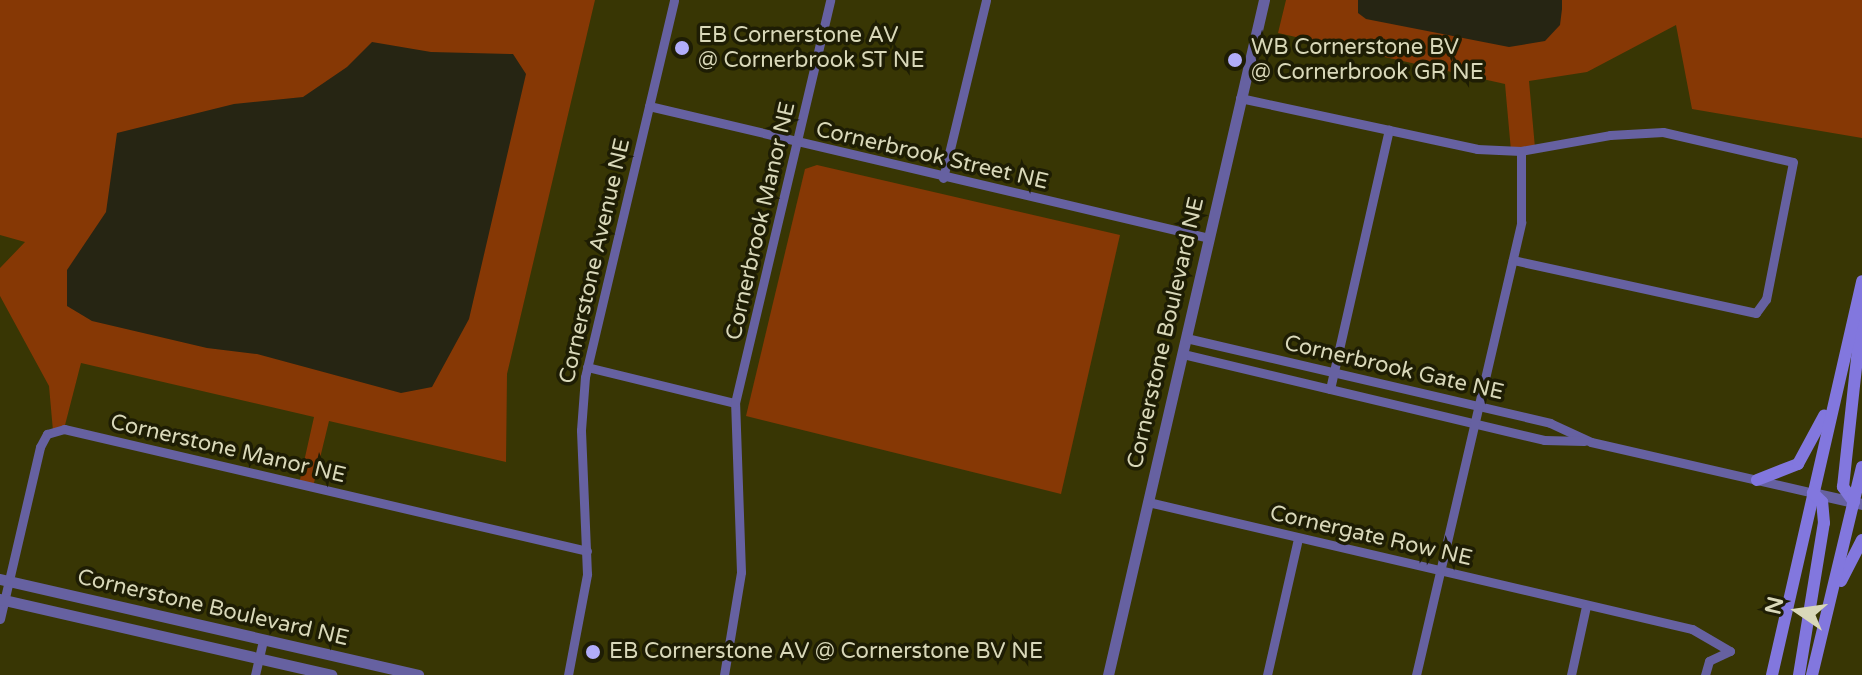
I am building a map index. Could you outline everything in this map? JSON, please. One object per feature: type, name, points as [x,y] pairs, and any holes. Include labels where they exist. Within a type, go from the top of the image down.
[{"type":"main road","points":[[1772,675],[1862,281]]},
{"type":"main road","points":[[1858,503],[1843,487],[1862,313]]},
{"type":"main road","points":[[1757,480],[1792,469],[1804,457],[1842,368]]},
{"type":"main road","points":[[1812,675],[1858,503],[1862,467]]},
{"type":"main road","points":[[1799,675],[1824,523],[1822,502],[1813,493]]},
{"type":"main road","points":[[1828,610],[1862,540]]},
{"type":"main road","points":[[1779,675],[1784,622]]},
{"type":"street","name":"Cornerstone Avenue NE","points":[[568,675],[585,596],[587,551],[581,430],[587,367],[674,0]]},
{"type":"street","name":"Cornerbrook Manor NE","points":[[724,675],[741,572],[735,403],[830,0]]},
{"type":"street","points":[[943,178],[986,0]]},
{"type":"street","name":"Cornerstone Boulevard NE","points":[[1108,675],[1264,0]]},
{"type":"street","points":[[1240,98],[1465,148],[1521,151],[1619,134],[1677,133],[1780,155],[1795,168],[1766,299],[1756,313],[1513,260]]},
{"type":"street","name":"Cornerbrook Street NE","points":[[649,106],[943,178],[1209,238]]},
{"type":"street","points":[[1330,389],[1389,130]]},
{"type":"street","points":[[1416,675],[1513,260],[1523,206],[1521,151]]},
{"type":"street","name":"Cornerbrook Gate NE","points":[[1186,338],[1333,373],[1477,414],[1544,440],[1591,442],[1813,493]]},
{"type":"street","name":"Cornerbrook Gate NE","points":[[1183,354],[1330,389],[1550,423],[1591,442]]},
{"type":"street","points":[[587,367],[735,403]]},
{"type":"street","name":"Cornerstone Manor NE","points":[[0,619],[4,580],[40,447],[47,434],[64,429],[587,551]]},
{"type":"street","points":[[1813,493],[1858,503]]},
{"type":"street","name":"Cornergate Row NE","points":[[1148,502],[1692,629],[1730,651],[1709,661],[1705,675]]},
{"type":"street","points":[[1267,675],[1298,538]]},
{"type":"street","name":"Cornerstone Boulevard NE","points":[[4,580],[418,675]]},
{"type":"street","name":"Cornerstone Boulevard NE","points":[[2,600],[331,675]]},
{"type":"street","points":[[1571,675],[1586,606]]},
{"type":"street","points":[[255,675],[263,640]]},
{"type":"shaded area","points":[[0,0],[595,0],[507,374],[506,462],[329,421],[313,487],[299,484],[314,417],[81,363],[64,429],[53,431],[49,386],[0,296],[0,268],[25,242],[0,235]]},
{"type":"shaded area","points":[[1286,0],[1862,0],[1862,138],[1692,109],[1676,25],[1587,72],[1529,81],[1535,148],[1511,151],[1505,84],[1278,33]]},
{"type":"shaded area","points":[[1358,0],[1562,0],[1562,9],[1560,25],[1545,41],[1509,47],[1366,19],[1358,13]]},
{"type":"shaded area","points":[[372,42],[431,52],[513,54],[526,74],[469,319],[432,387],[401,393],[257,354],[207,348],[92,321],[67,306],[67,270],[106,212],[117,133],[234,104],[303,97],[347,67]]},
{"type":"shaded area","points":[[817,165],[1120,235],[1061,494],[746,416],[805,169]]},
{"type":"place","name":"EB Cornerstone AV @ Cornerbrook ST NE","points":[[682,48]]},
{"type":"place","name":"WB Cornerstone BV @ Cornerbrook GR NE","points":[[1235,60]]},
{"type":"place","name":"EB Cornerstone AV @ Cornerstone BV NE","points":[[593,652]]}]
